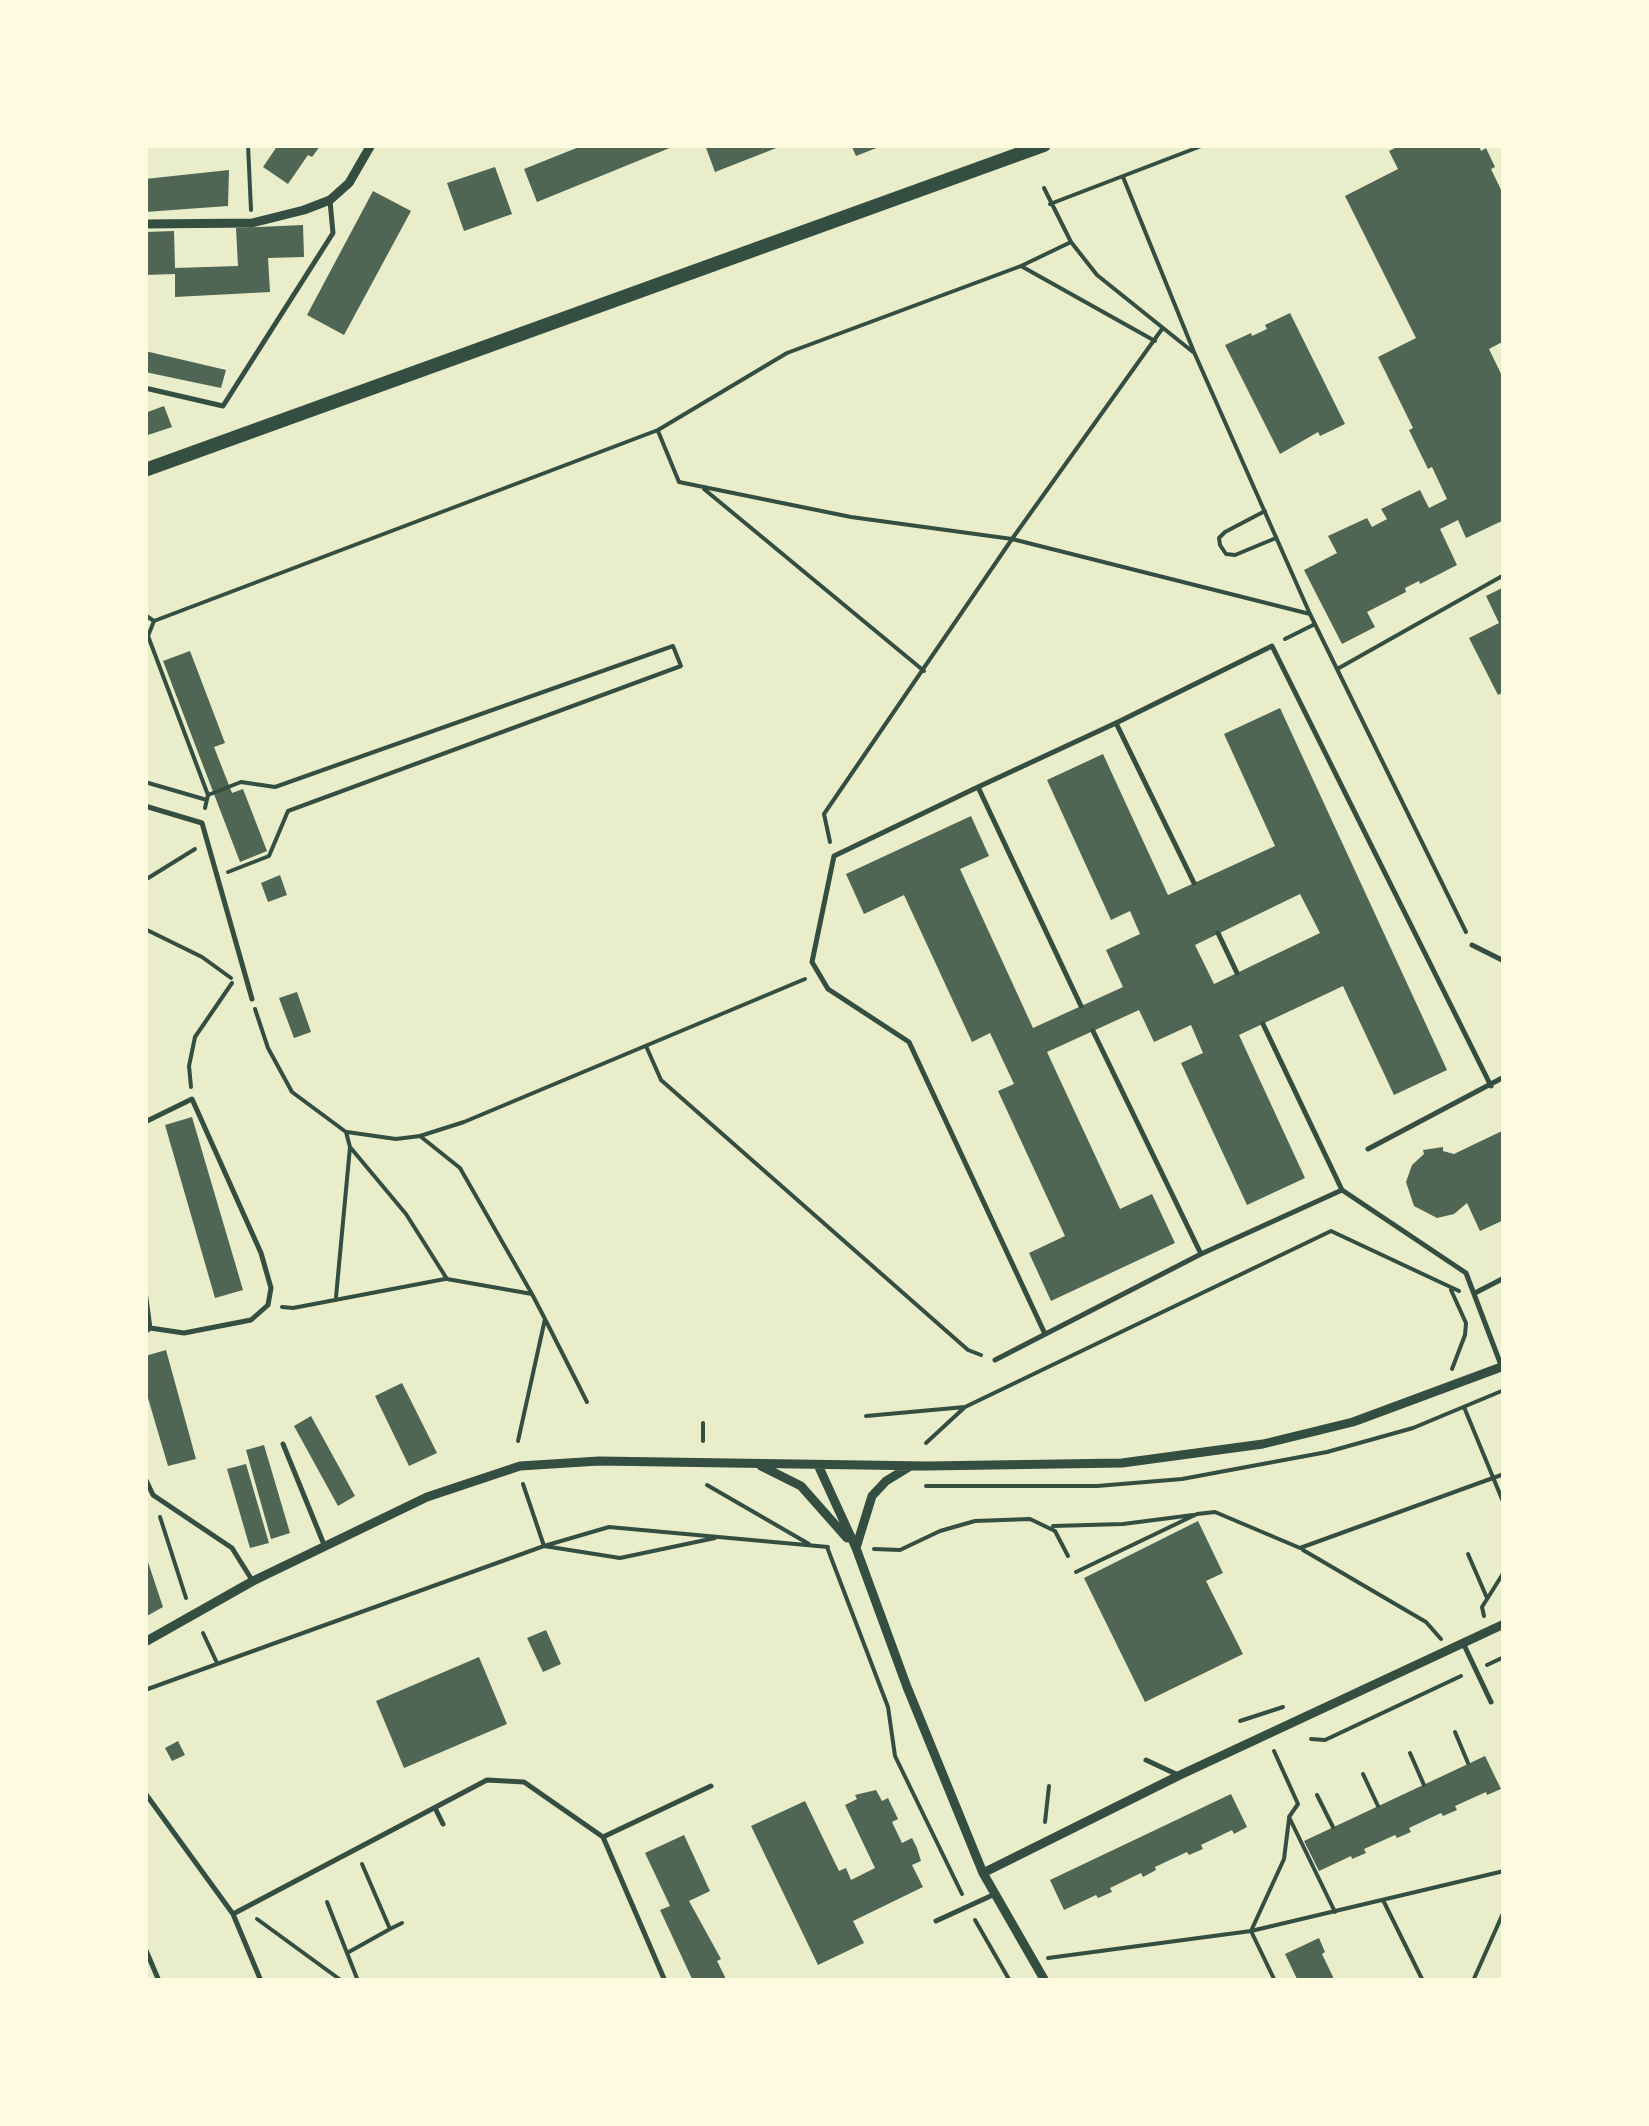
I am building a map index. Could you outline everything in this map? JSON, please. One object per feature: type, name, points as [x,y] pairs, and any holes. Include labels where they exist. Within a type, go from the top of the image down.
[{"type":"main road","points":[[145,470],[1044,145]]},
{"type":"street","points":[[145,224],[252,223],[304,210],[330,200],[349,183],[370,145]]},
{"type":"street","points":[[145,1642],[254,1581],[427,1497],[520,1466],[598,1461],[912,1466],[1122,1463],[1263,1444],[1354,1422],[1503,1366]]},
{"type":"street","points":[[758,1464],[801,1486],[856,1548]]},
{"type":"street","points":[[818,1465],[856,1548],[907,1687],[983,1873],[1045,1981]]},
{"type":"street","points":[[856,1548],[872,1496],[886,1481],[912,1466]]},
{"type":"street","points":[[983,1873],[1178,1776],[1504,1624]]},
{"type":"lane","points":[[145,388],[223,406],[333,233],[330,200]]},
{"type":"lane","points":[[1045,1334],[909,1042],[828,989],[812,962],[834,856],[1272,646],[1490,1086]]},
{"type":"lane","points":[[1116,723],[1194,883]]},
{"type":"lane","points":[[978,787],[1081,1006]]},
{"type":"lane","points":[[145,806],[202,823],[252,1000]]},
{"type":"lane","points":[[1218,933],[1238,973]]},
{"type":"lane","points":[[1472,946],[1504,961]]},
{"type":"lane","points":[[1263,1024],[1342,1190],[1466,1273],[1503,1366]]},
{"type":"lane","points":[[1093,1031],[1201,1254]]},
{"type":"lane","points":[[1368,1149],[1504,1077]]},
{"type":"lane","points":[[145,1122],[192,1099],[262,1254],[271,1288],[268,1304],[251,1320],[184,1332],[147,1330],[145,1291]]},
{"type":"lane","points":[[995,1360],[1201,1254],[1342,1190]]},
{"type":"lane","points":[[1474,1293],[1504,1278]]},
{"type":"lane","points":[[283,1444],[324,1546]]},
{"type":"lane","points":[[145,1478],[153,1495],[232,1548],[254,1581]]},
{"type":"lane","points":[[1464,1645],[1491,1702]]},
{"type":"lane","points":[[1351,1681],[1358,1694]]},
{"type":"lane","points":[[1146,1760],[1178,1776]]},
{"type":"lane","points":[[233,1914],[488,1780],[524,1782],[603,1837],[666,1981]]},
{"type":"lane","points":[[603,1837],[711,1786]]},
{"type":"lane","points":[[145,1793],[233,1914],[260,1981]]},
{"type":"lane","points":[[435,1808],[443,1824]]},
{"type":"lane","points":[[936,1921],[995,1894]]},
{"type":"lane","points":[[145,1948],[159,1981]]},
{"type":"path","points":[[248,145],[252,223]]},
{"type":"path","points":[[1050,204],[1204,145]]},
{"type":"path","points":[[1122,177],[1194,352],[1310,614],[1472,946]]},
{"type":"path","points":[[1044,188],[1071,242],[1097,275],[1194,352]]},
{"type":"path","points":[[202,823],[207,797],[148,636],[154,621],[658,430],[787,353],[1021,266],[1071,242]]},
{"type":"path","points":[[1021,266],[1155,341]]},
{"type":"path","points":[[834,856],[824,814],[1162,329]]},
{"type":"path","points":[[658,430],[679,482],[851,517],[1012,539],[1310,614]]},
{"type":"path","points":[[702,486],[924,671]]},
{"type":"path","points":[[1265,511],[1225,532],[1219,538],[1220,545],[1226,554],[1235,556],[1277,537]]},
{"type":"path","points":[[1339,668],[1504,575]]},
{"type":"path","points":[[145,615],[154,621]]},
{"type":"path","points":[[1272,646],[1315,624]]},
{"type":"path","points":[[145,782],[207,797],[240,782],[275,787],[673,646],[681,666],[288,811],[269,856],[217,876]]},
{"type":"path","points":[[145,880],[207,841]]},
{"type":"path","points":[[145,928],[202,956],[234,980]]},
{"type":"path","points":[[252,1000],[268,1048],[292,1092],[346,1132],[396,1139],[464,1122],[819,973]]},
{"type":"path","points":[[192,1099],[189,1066],[196,1037],[234,980],[244,976]]},
{"type":"path","points":[[646,1046],[661,1080],[968,1350],[995,1360]]},
{"type":"path","points":[[336,1298],[350,1148],[346,1132]]},
{"type":"path","points":[[420,1136],[460,1168],[546,1319],[587,1402]]},
{"type":"path","points":[[350,1148],[406,1214],[448,1279]]},
{"type":"path","points":[[926,1443],[965,1407],[1331,1231],[1452,1290],[1474,1293]]},
{"type":"path","points":[[268,1304],[292,1308],[448,1279],[532,1294]]},
{"type":"path","points":[[1451,1375],[1466,1323],[1452,1290]]},
{"type":"path","points":[[518,1441],[546,1319]]},
{"type":"path","points":[[866,1416],[965,1407]]},
{"type":"path","points":[[1464,1407],[1504,1504]]},
{"type":"path","points":[[703,1423],[703,1441]]},
{"type":"path","points":[[1300,1548],[1504,1474]]},
{"type":"path","points":[[523,1484],[544,1546]]},
{"type":"path","points":[[707,1485],[809,1544]]},
{"type":"path","points":[[153,1495],[186,1598]]},
{"type":"path","points":[[1049,1526],[1122,1524],[1215,1512],[1300,1548],[1426,1622],[1441,1639]]},
{"type":"path","points":[[1076,1572],[1197,1514]]},
{"type":"path","points":[[874,1549],[900,1550],[940,1531],[975,1521],[1030,1519],[1055,1531],[1068,1556]]},
{"type":"path","points":[[145,1690],[544,1546],[609,1527],[830,1547],[888,1707],[895,1756],[968,1906],[1010,1981]]},
{"type":"path","points":[[544,1546],[620,1558],[716,1538]]},
{"type":"path","points":[[1468,1554],[1487,1598]]},
{"type":"path","points":[[1485,1618],[1482,1607],[1504,1572]]},
{"type":"path","points":[[204,1633],[217,1663]]},
{"type":"path","points":[[1487,1665],[1504,1657]]},
{"type":"path","points":[[1311,1740],[1325,1740],[1465,1674]]},
{"type":"path","points":[[1240,1721],[1283,1707]]},
{"type":"path","points":[[1454,1732],[1468,1764]]},
{"type":"path","points":[[1274,1751],[1298,1804],[1290,1818],[1284,1859],[1251,1931],[1274,1981]]},
{"type":"path","points":[[1410,1753],[1424,1785]]},
{"type":"path","points":[[1363,1774],[1378,1806]]},
{"type":"path","points":[[1045,1822],[1050,1786]]},
{"type":"path","points":[[1318,1795],[1333,1828]]},
{"type":"path","points":[[1290,1818],[1334,1912]]},
{"type":"path","points":[[362,1864],[390,1929]]},
{"type":"path","points":[[1034,1962],[1074,1952],[1251,1931],[1504,1871]]},
{"type":"path","points":[[1383,1900],[1424,1981]]},
{"type":"path","points":[[328,1902],[358,1981]]},
{"type":"path","points":[[243,1909],[342,1981]]},
{"type":"path","points":[[1473,1981],[1504,1911]]},
{"type":"path","points":[[347,1952],[402,1923]]},
{"type":"building","points":[[278,145],[321,145],[312,157],[308,155],[288,184],[263,167]]},
{"type":"building","points":[[584,145],[677,145],[537,202],[524,169]]},
{"type":"building","points":[[705,145],[784,145],[715,172]]},
{"type":"building","points":[[851,145],[884,145],[856,156]]},
{"type":"building","points":[[1401,145],[1479,145],[1481,151],[1486,148],[1504,196],[1504,341],[1489,349],[1504,380],[1504,520],[1466,538],[1458,520],[1440,529],[1457,565],[1405,588],[1406,592],[1367,612],[1375,627],[1342,644],[1304,570],[1337,553],[1328,536],[1367,518],[1372,527],[1387,519],[1381,509],[1420,490],[1429,508],[1447,499],[1409,430],[1413,428],[1378,357],[1416,338],[1345,196],[1398,169],[1389,151]]},
{"type":"building","points":[[495,167],[512,214],[464,231],[447,183]]},
{"type":"building","points":[[229,170],[228,206],[145,212],[145,179]]},
{"type":"building","points":[[373,191],[411,211],[344,335],[307,315]]},
{"type":"building","points":[[303,225],[304,257],[268,258],[270,292],[175,297],[175,274],[145,275],[145,232],[174,231],[175,268],[238,266],[236,228]]},
{"type":"building","points":[[1290,313],[1345,424],[1320,436],[1318,432],[1280,454],[1225,345],[1267,329],[1265,325]]},
{"type":"building","points":[[145,351],[226,370],[221,388],[145,372]]},
{"type":"building","points":[[164,406],[172,427],[145,436],[145,413]]},
{"type":"building","points":[[1504,587],[1504,692],[1498,695],[1469,638],[1499,623],[1486,596]]},
{"type":"building","points":[[190,651],[225,743],[214,747],[232,793],[243,789],[267,851],[240,862],[163,661]]},
{"type":"building","points":[[1280,708],[1447,1070],[1394,1095],[1343,986],[1239,1035],[1305,1178],[1247,1205],[1181,1063],[1203,1053],[1191,1025],[1154,1042],[1139,1010],[1047,1052],[1120,1209],[1152,1194],[1175,1243],[1051,1301],[1029,1253],[1065,1236],[998,1091],[1014,1084],[990,1033],[972,1042],[904,895],[864,914],[846,874],[971,816],[989,856],[960,869],[1033,1028],[1123,987],[1106,950],[1140,934],[1130,911],[1111,920],[1047,780],[1103,754],[1168,895],[1275,846],[1224,734]],"holes":[[[1300,894],[1320,933],[1214,984],[1195,945]]]},
{"type":"building","points":[[280,875],[287,895],[268,902],[261,883]]},
{"type":"building","points":[[297,992],[311,1032],[294,1038],[279,998]]},
{"type":"building","points":[[192,1117],[243,1290],[215,1298],[165,1125]]},
{"type":"building","points":[[1504,1130],[1504,1220],[1480,1231],[1467,1203],[1454,1214],[1437,1218],[1414,1206],[1406,1182],[1423,1150],[1443,1147],[1443,1151],[1454,1154]]},
{"type":"building","points":[[166,1350],[196,1459],[168,1466],[145,1388],[145,1356]]},
{"type":"building","points":[[402,1383],[437,1453],[409,1466],[375,1396]]},
{"type":"building","points":[[311,1416],[355,1496],[338,1506],[294,1426]]},
{"type":"building","points":[[264,1445],[290,1533],[271,1539],[246,1450]]},
{"type":"building","points":[[246,1464],[269,1543],[250,1548],[227,1469]]},
{"type":"building","points":[[1198,1521],[1223,1573],[1206,1581],[1243,1654],[1145,1702],[1084,1578]]},
{"type":"building","points":[[145,1553],[163,1607],[145,1617]]},
{"type":"building","points":[[546,1630],[561,1664],[543,1672],[527,1638]]},
{"type":"building","points":[[479,1657],[507,1724],[404,1768],[376,1701]]},
{"type":"building","points":[[178,1741],[185,1755],[172,1761],[165,1748]]},
{"type":"building","points":[[1485,1756],[1501,1789],[1487,1795],[1486,1792],[1455,1806],[1457,1810],[1409,1828],[1411,1832],[1397,1838],[1395,1835],[1364,1849],[1366,1853],[1319,1871],[1304,1841]]},
{"type":"building","points":[[876,1790],[882,1801],[888,1798],[898,1819],[892,1822],[902,1843],[912,1838],[917,1848],[921,1861],[912,1865],[923,1887],[853,1921],[864,1943],[818,1965],[751,1826],[805,1801],[839,1871],[846,1868],[851,1880],[875,1868],[845,1805],[857,1799],[855,1795]]},
{"type":"building","points":[[1231,1794],[1247,1827],[1234,1834],[1232,1830],[1201,1845],[1203,1849],[1189,1855],[1187,1852],[1143,1877],[1141,1873],[1110,1888],[1112,1892],[1064,1910],[1050,1880]]},
{"type":"building","points":[[684,1835],[710,1891],[689,1901],[721,1959],[717,1961],[727,1981],[693,1981],[660,1910],[670,1906],[645,1853]]},
{"type":"building","points":[[1319,1938],[1335,1981],[1298,1981],[1285,1954]]}]
